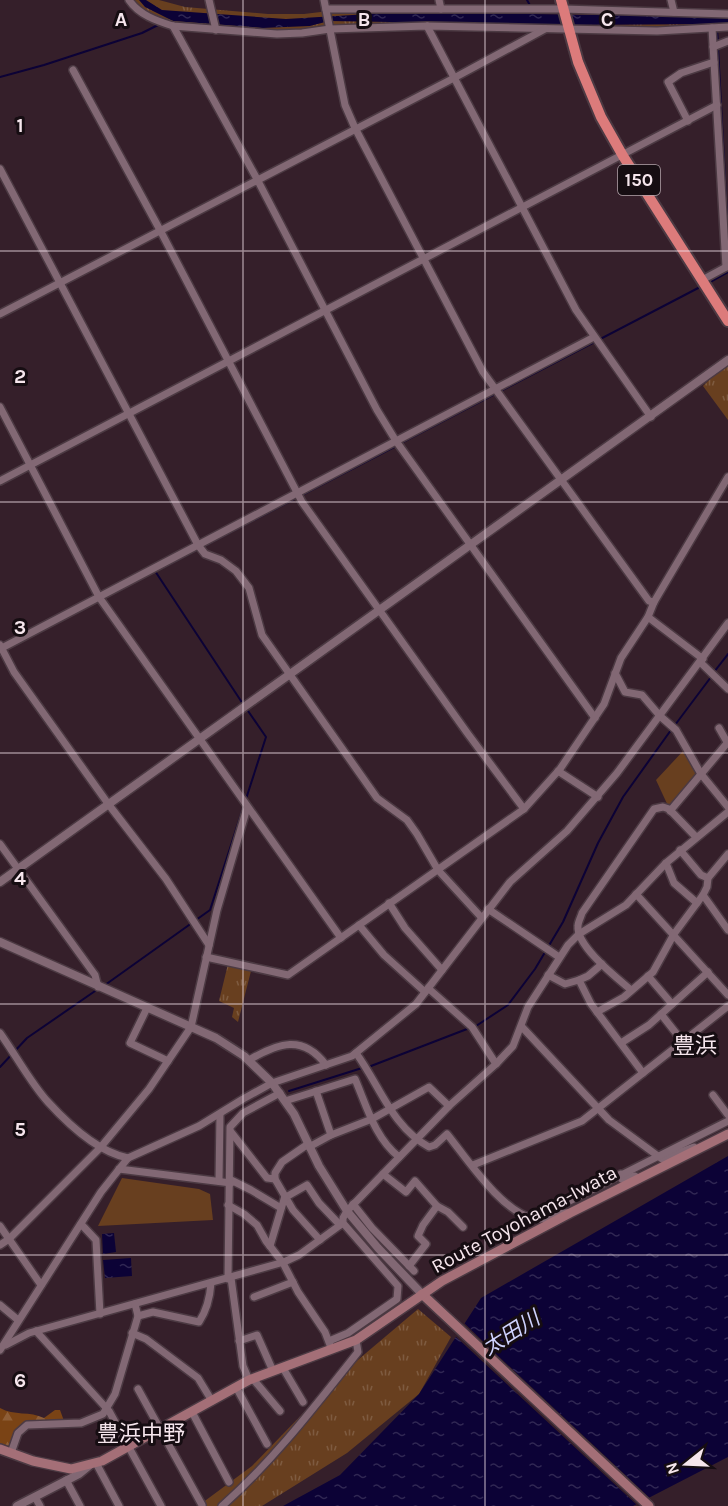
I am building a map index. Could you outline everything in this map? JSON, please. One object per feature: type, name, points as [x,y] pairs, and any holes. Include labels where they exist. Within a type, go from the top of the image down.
[{"type":"highway","name":"150","points":[[562,5],[578,62],[589,91],[623,156],[728,321]]},
{"type":"main road","name":"Route Toyohama-Iwata","points":[[649,1506],[422,1294],[570,1213],[728,1134]]},
{"type":"main road","points":[[0,1449],[50,1466],[71,1469],[93,1464],[128,1448],[251,1379],[330,1346],[356,1340],[422,1294]]},
{"type":"street","points":[[129,0],[144,14],[173,26],[277,34],[302,33],[330,28],[427,26],[657,31],[728,27]]},
{"type":"street","points":[[209,0],[216,30]]},
{"type":"street","points":[[324,0],[345,107],[483,372],[649,601],[654,602]]},
{"type":"street","points":[[439,0],[441,9]]},
{"type":"street","points":[[671,0],[674,12]]},
{"type":"street","points":[[326,9],[441,9],[562,5],[728,13]]},
{"type":"street","points":[[173,26],[257,179],[377,410],[470,547],[595,718]]},
{"type":"street","points":[[427,26],[576,310],[651,417]]},
{"type":"street","points":[[702,280],[727,267],[712,28]]},
{"type":"street","points":[[0,314],[545,29]]},
{"type":"street","points":[[713,46],[728,41]]},
{"type":"street","points":[[688,121],[668,82],[681,73],[714,62]]},
{"type":"street","points":[[73,70],[160,230],[297,492],[379,611],[524,809]]},
{"type":"street","points":[[0,481],[717,105]]},
{"type":"street","points":[[719,151],[728,151]]},
{"type":"street","points":[[0,169],[198,545],[205,554],[220,560],[236,571],[249,588],[262,635],[376,798],[407,820],[438,870],[482,917]]},
{"type":"street","points":[[209,945],[166,879],[109,805],[14,672],[1,647],[594,337]]},
{"type":"street","points":[[0,882],[561,482],[728,360]]},
{"type":"street","points":[[0,407],[99,597],[341,938]]},
{"type":"street","points":[[206,957],[288,975],[524,809],[558,771],[604,704],[621,658],[648,617],[654,602],[728,477]]},
{"type":"street","points":[[648,617],[702,661],[728,689]]},
{"type":"street","points":[[1,1349],[81,1224],[128,1158],[199,1126],[272,1083],[344,1060],[405,1015],[510,882],[567,831],[598,797],[702,661],[728,623]]},
{"type":"street","points":[[615,673],[625,692],[642,695],[676,730],[701,774],[728,807]]},
{"type":"street","points":[[670,811],[728,742],[719,728]]},
{"type":"street","points":[[558,771],[598,797]]},
{"type":"street","points":[[631,990],[591,953],[579,934],[578,926],[582,913],[654,809],[663,807],[670,811],[696,837]]},
{"type":"street","points":[[0,1245],[9,1239],[100,1148],[149,1089],[191,1027],[217,910],[248,808]]},
{"type":"street","points":[[1,1349],[11,1341],[33,1332],[283,1263],[342,1224],[350,1207],[449,1106],[513,1046],[528,1007],[568,945],[579,934],[626,905],[680,850],[728,812]]},
{"type":"street","points":[[728,812],[728,820]]},
{"type":"street","points":[[0,844],[95,975],[98,987]]},
{"type":"street","points":[[680,850],[700,875],[708,878]]},
{"type":"street","points":[[597,1012],[613,1005],[653,972],[674,934],[703,895],[708,878],[728,854]]},
{"type":"street","points":[[666,863],[674,883],[697,903]]},
{"type":"street","points":[[636,894],[728,995]]},
{"type":"street","points":[[703,895],[728,930]]},
{"type":"street","points":[[389,903],[405,928],[442,970]]},
{"type":"street","points":[[488,909],[559,957]]},
{"type":"street","points":[[359,925],[384,955],[472,1027],[496,1064]]},
{"type":"street","points":[[0,942],[216,1038],[249,1060],[283,1097],[309,1145],[378,1248],[422,1294]]},
{"type":"street","points":[[548,975],[565,984],[588,976],[602,964]]},
{"type":"street","points":[[621,1043],[649,1025],[708,972]]},
{"type":"street","points":[[648,976],[672,1004]]},
{"type":"street","points":[[579,980],[583,992],[643,1073]]},
{"type":"street","points":[[473,1165],[582,1121],[728,1006]]},
{"type":"street","points":[[147,1008],[130,1042],[168,1061]]},
{"type":"street","points":[[662,1014],[683,1042]]},
{"type":"street","points":[[522,1027],[609,1120],[662,1159],[696,1146],[705,1145]]},
{"type":"street","points":[[0,1033],[47,1101],[100,1148],[128,1158]]},
{"type":"street","points":[[249,1060],[277,1046],[299,1045],[319,1055],[326,1065]]},
{"type":"street","points":[[356,1053],[369,1070],[402,1127],[416,1140],[429,1147],[435,1145],[447,1134],[502,1200],[519,1213],[540,1220],[565,1212],[570,1213]]},
{"type":"street","points":[[280,1411],[251,1379],[243,1366],[230,1278],[228,1205],[231,1182],[231,1127],[243,1113],[283,1097],[316,1091],[356,1079],[387,1148],[399,1157]]},
{"type":"street","points":[[320,1240],[293,1210],[275,1179],[275,1173],[282,1162],[309,1145],[372,1119],[429,1088],[449,1106]]},
{"type":"street","points":[[316,1091],[331,1135]]},
{"type":"street","points":[[713,1095],[728,1115]]},
{"type":"street","points":[[219,1181],[220,1114]]},
{"type":"street","points":[[534,1219],[728,1121]]},
{"type":"street","points":[[231,1132],[267,1178],[275,1179]]},
{"type":"street","points":[[119,1169],[231,1182],[251,1190],[281,1208]]},
{"type":"street","points":[[383,1174],[406,1192],[416,1181],[437,1206],[448,1212],[463,1227]]},
{"type":"street","points":[[621,1174],[622,1179],[635,1176],[639,1179]]},
{"type":"street","points":[[228,1205],[257,1225],[270,1246],[283,1263],[292,1282],[325,1332],[330,1346],[397,1299],[398,1286],[342,1224],[319,1203],[307,1185],[286,1196],[270,1246]]},
{"type":"street","points":[[350,1207],[412,1269],[426,1244],[418,1236],[437,1206]]},
{"type":"street","points":[[81,1224],[96,1240],[100,1314]]},
{"type":"street","points":[[0,1226],[41,1285]]},
{"type":"street","points":[[254,1297],[292,1282]]},
{"type":"street","points":[[138,1317],[153,1312],[199,1322],[210,1299],[211,1283]]},
{"type":"street","points":[[11,1453],[18,1433],[27,1425],[81,1423],[103,1414],[116,1394],[138,1317],[135,1304]]},
{"type":"street","points":[[0,1305],[33,1332],[107,1409],[161,1506]]},
{"type":"street","points":[[132,1333],[146,1339],[198,1378],[212,1401]]},
{"type":"street","points":[[239,1341],[256,1335],[303,1402]]},
{"type":"street","points":[[222,1506],[249,1482],[280,1448],[358,1352],[356,1340]]},
{"type":"street","points":[[236,1387],[267,1444]]},
{"type":"street","points":[[138,1389],[202,1505]]},
{"type":"street","points":[[192,1412],[229,1482]]},
{"type":"street","points":[[17,1506],[93,1464],[119,1506]]},
{"type":"street","points":[[66,1480],[80,1506]]},
{"type":"street","points":[[35,1497],[40,1506]]},
{"type":"green space","points":[[132,0],[159,0],[185,7],[268,14],[304,14],[346,9],[728,14],[728,27],[695,29],[459,26],[302,33],[186,28],[139,10]]},
{"type":"green space","points":[[728,361],[728,420],[703,386]]},
{"type":"green space","points":[[685,749],[699,773],[669,808],[656,780]]},
{"type":"green space","points":[[228,964],[251,971],[238,1022],[232,1017],[234,1008],[219,1001]]},
{"type":"green space","points":[[122,1178],[199,1189],[210,1194],[213,1220],[98,1226]]},
{"type":"green space","points":[[418,1309],[451,1337],[419,1394],[347,1453],[262,1506],[198,1506],[252,1466],[340,1375]]},
{"type":"green space","points":[[0,1408],[44,1418],[55,1410],[60,1410],[64,1421],[27,1425],[13,1446],[0,1446]]},
{"type":"water","points":[[139,0],[146,0],[162,10],[286,19],[426,13],[728,16],[728,24],[576,25],[329,21],[310,26],[262,28],[173,21],[145,7]]},
{"type":"water","name":"太田川","points":[[728,1156],[728,1457],[633,1506],[283,1506],[340,1475],[419,1394],[481,1298]]},
{"type":"water","points":[[114,1233],[116,1252],[103,1254],[102,1234]]},
{"type":"water","points":[[131,1258],[132,1276],[105,1278],[103,1260]]},
{"type":"pier","points":[[462,1321],[652,1500],[638,1506],[454,1335]]},
{"type":"waterway","points":[[527,0],[531,7]]},
{"type":"waterway","points":[[0,77],[142,33],[160,24]]},
{"type":"waterway","points":[[717,30],[718,42]]},
{"type":"waterway","points":[[718,48],[728,236]]},
{"type":"waterway","points":[[707,284],[728,272]]},
{"type":"waterway","points":[[401,443],[702,286]]},
{"type":"waterway","points":[[162,568],[396,446]]},
{"type":"waterway","points":[[155,571],[243,704]]},
{"type":"waterway","points":[[714,672],[728,654]]},
{"type":"waterway","points":[[675,725],[711,677]]},
{"type":"waterway","points":[[105,985],[210,910],[266,737],[246,708]]},
{"type":"waterway","points":[[476,1026],[508,1005],[535,969],[563,922],[598,843],[623,797],[671,730]]},
{"type":"waterway","points":[[0,1067],[27,1038],[98,989]]},
{"type":"waterway","points":[[371,1066],[467,1029]]},
{"type":"waterway","points":[[289,1091],[362,1068]]},
{"type":"district","name":"豊浜","points":[[695,1045]]},
{"type":"district","name":"豊浜中野","points":[[141,1433]]}]
